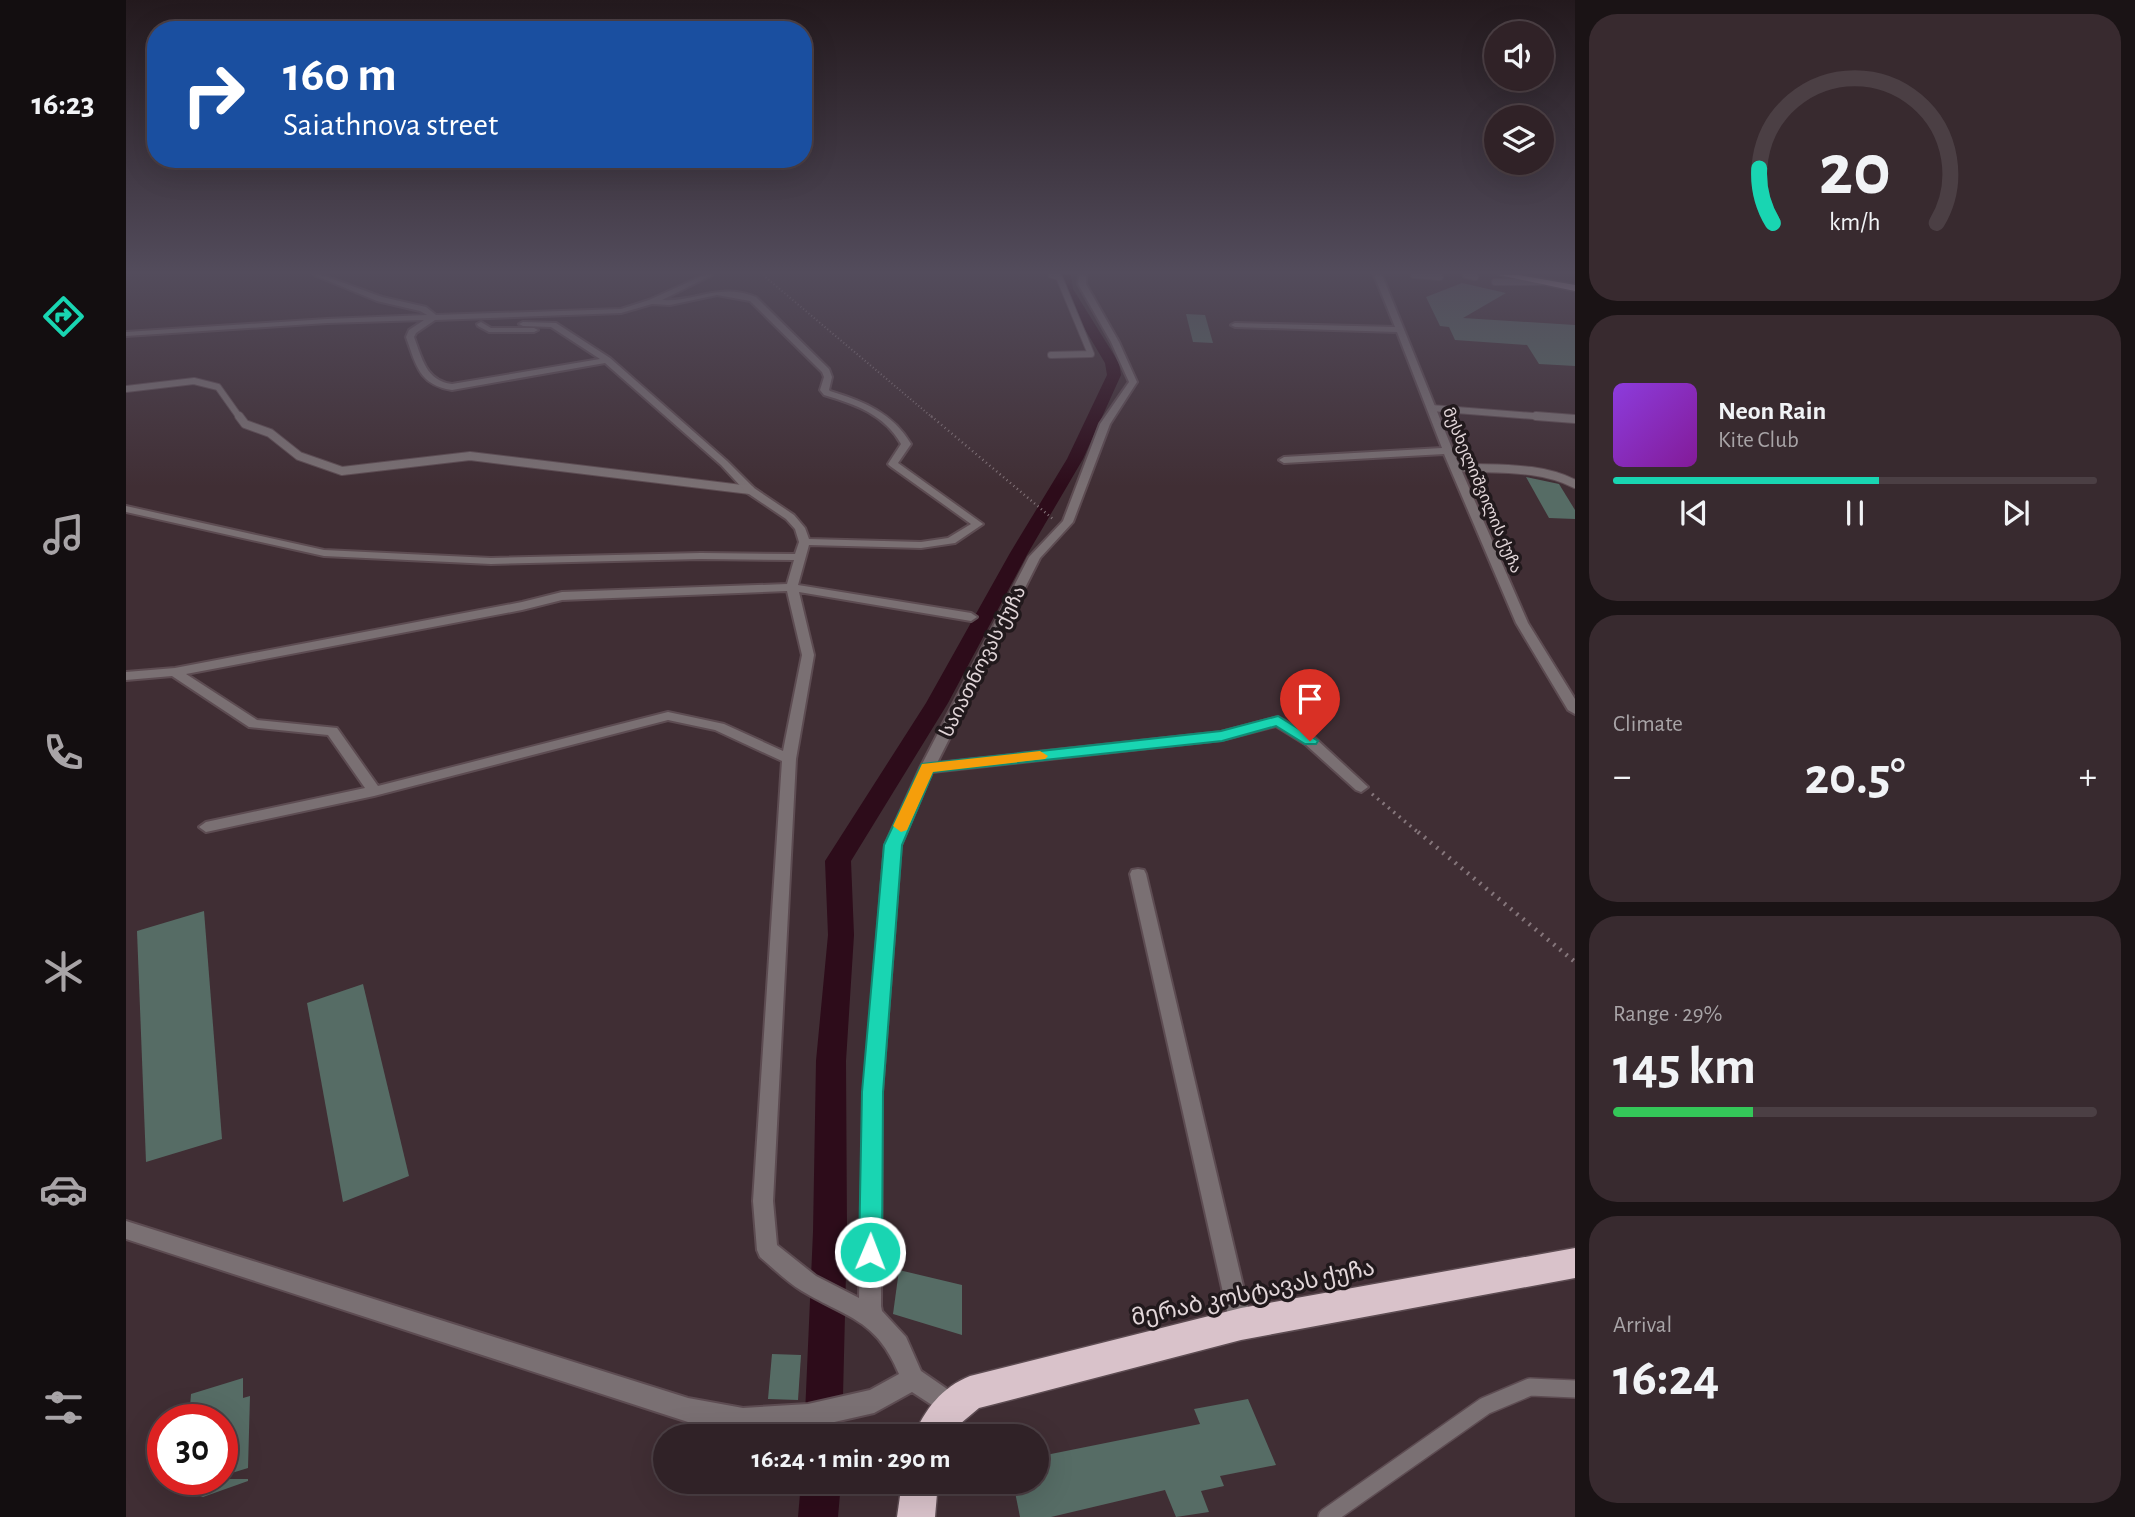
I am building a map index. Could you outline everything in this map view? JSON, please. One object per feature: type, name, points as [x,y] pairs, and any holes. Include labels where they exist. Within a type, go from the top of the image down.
[{"type":"highway","name":"მერაბ კოსტავას ქუჩა","points":[[940,1424],[952,1406],[970,1393],[1241,1324],[1575,1263]]},
{"type":"highway","points":[[916,1517],[919,1494]]},
{"type":"street","points":[[414,346],[427,379],[436,386],[447,388],[607,360]]},
{"type":"street","points":[[587,346],[607,360],[724,463],[750,490],[790,517],[800,528],[802,550],[792,587],[808,655],[789,759],[763,1201],[768,1250],[808,1283],[867,1314],[898,1345],[913,1379],[952,1406]]},
{"type":"street","points":[[126,509],[324,553],[491,561],[701,556],[921,545],[951,541],[978,524],[893,464],[906,444],[902,434],[890,422],[862,404],[827,393],[824,390],[828,377],[826,371],[800,346]]},
{"type":"street","points":[[1065,524],[1105,425],[1133,382],[1117,346]]},
{"type":"street","name":"მუსხელიშვილის ქუჩა","points":[[1407,346],[1448,451],[1522,623],[1575,710]]},
{"type":"street","points":[[1284,460],[1448,451]]},
{"type":"street","name":"საიათნოვას ქუჩა","points":[[867,1314],[870,1306],[873,1092],[893,845],[927,768],[1035,557],[1065,524]]},
{"type":"street","points":[[126,676],[175,672],[522,607],[562,596],[792,587],[971,617]]},
{"type":"street","points":[[175,672],[254,724],[332,731],[374,791]]},
{"type":"street","points":[[206,827],[374,791],[668,716],[719,727],[789,759]]},
{"type":"street","points":[[927,768],[1222,736],[1278,721],[1310,741],[1361,787]]},
{"type":"street","points":[[1138,874],[1241,1324]]},
{"type":"street","points":[[126,1230],[688,1410],[743,1420],[808,1416],[874,1401],[913,1379]]},
{"type":"lane","points":[[1051,355],[1091,354],[1088,346]]},
{"type":"lane","points":[[126,389],[194,381],[218,387],[245,424],[270,433],[299,456],[342,471],[470,456],[750,490]]},
{"type":"lane","points":[[1431,408],[1575,419]]},
{"type":"lane","points":[[1455,467],[1552,475],[1575,484]]},
{"type":"lane","points":[[1328,1517],[1485,1406],[1530,1387],[1575,1389]]},
{"type":"path","points":[[847,346],[1021,492],[1065,524]]},
{"type":"path","points":[[1361,787],[1388,806],[1575,962]]},
{"type":"building","points":[[1528,346],[1575,346],[1575,366],[1539,364]]},
{"type":"building","points":[[1526,477],[1559,484],[1575,510],[1575,519],[1549,518]]},
{"type":"building","points":[[204,911],[222,1139],[146,1162],[137,931]]},
{"type":"building","points":[[363,984],[409,1176],[343,1202],[307,1003]]},
{"type":"building","points":[[899,1270],[962,1285],[962,1335],[893,1314]]},
{"type":"building","points":[[772,1354],[801,1355],[798,1400],[768,1399]]},
{"type":"building","points":[[243,1378],[243,1398],[250,1396],[248,1468],[238,1471],[238,1404],[190,1404],[191,1394]]},
{"type":"building","points":[[1248,1399],[1276,1465],[1220,1476],[1224,1486],[1201,1491],[1209,1512],[1176,1517],[1165,1490],[1051,1517],[1020,1517],[1015,1494],[1049,1494],[1049,1454],[1200,1424],[1194,1409]]},
{"type":"building","points":[[238,1479],[248,1481],[238,1485]]},
{"type":"waterway","points":[[823,1424],[830,1232],[831,1061],[841,935],[838,861],[937,703],[1019,553],[1075,459],[1114,375],[1112,363],[1102,346]]},
{"type":"waterway","points":[[818,1517],[820,1494]]},
{"type":"slow traffic","points":[[901,826],[927,768],[1040,756]]},
{"type":"route","points":[[870,1252],[873,1092],[893,845],[927,768],[1222,736],[1278,721],[1310,741]]}]
